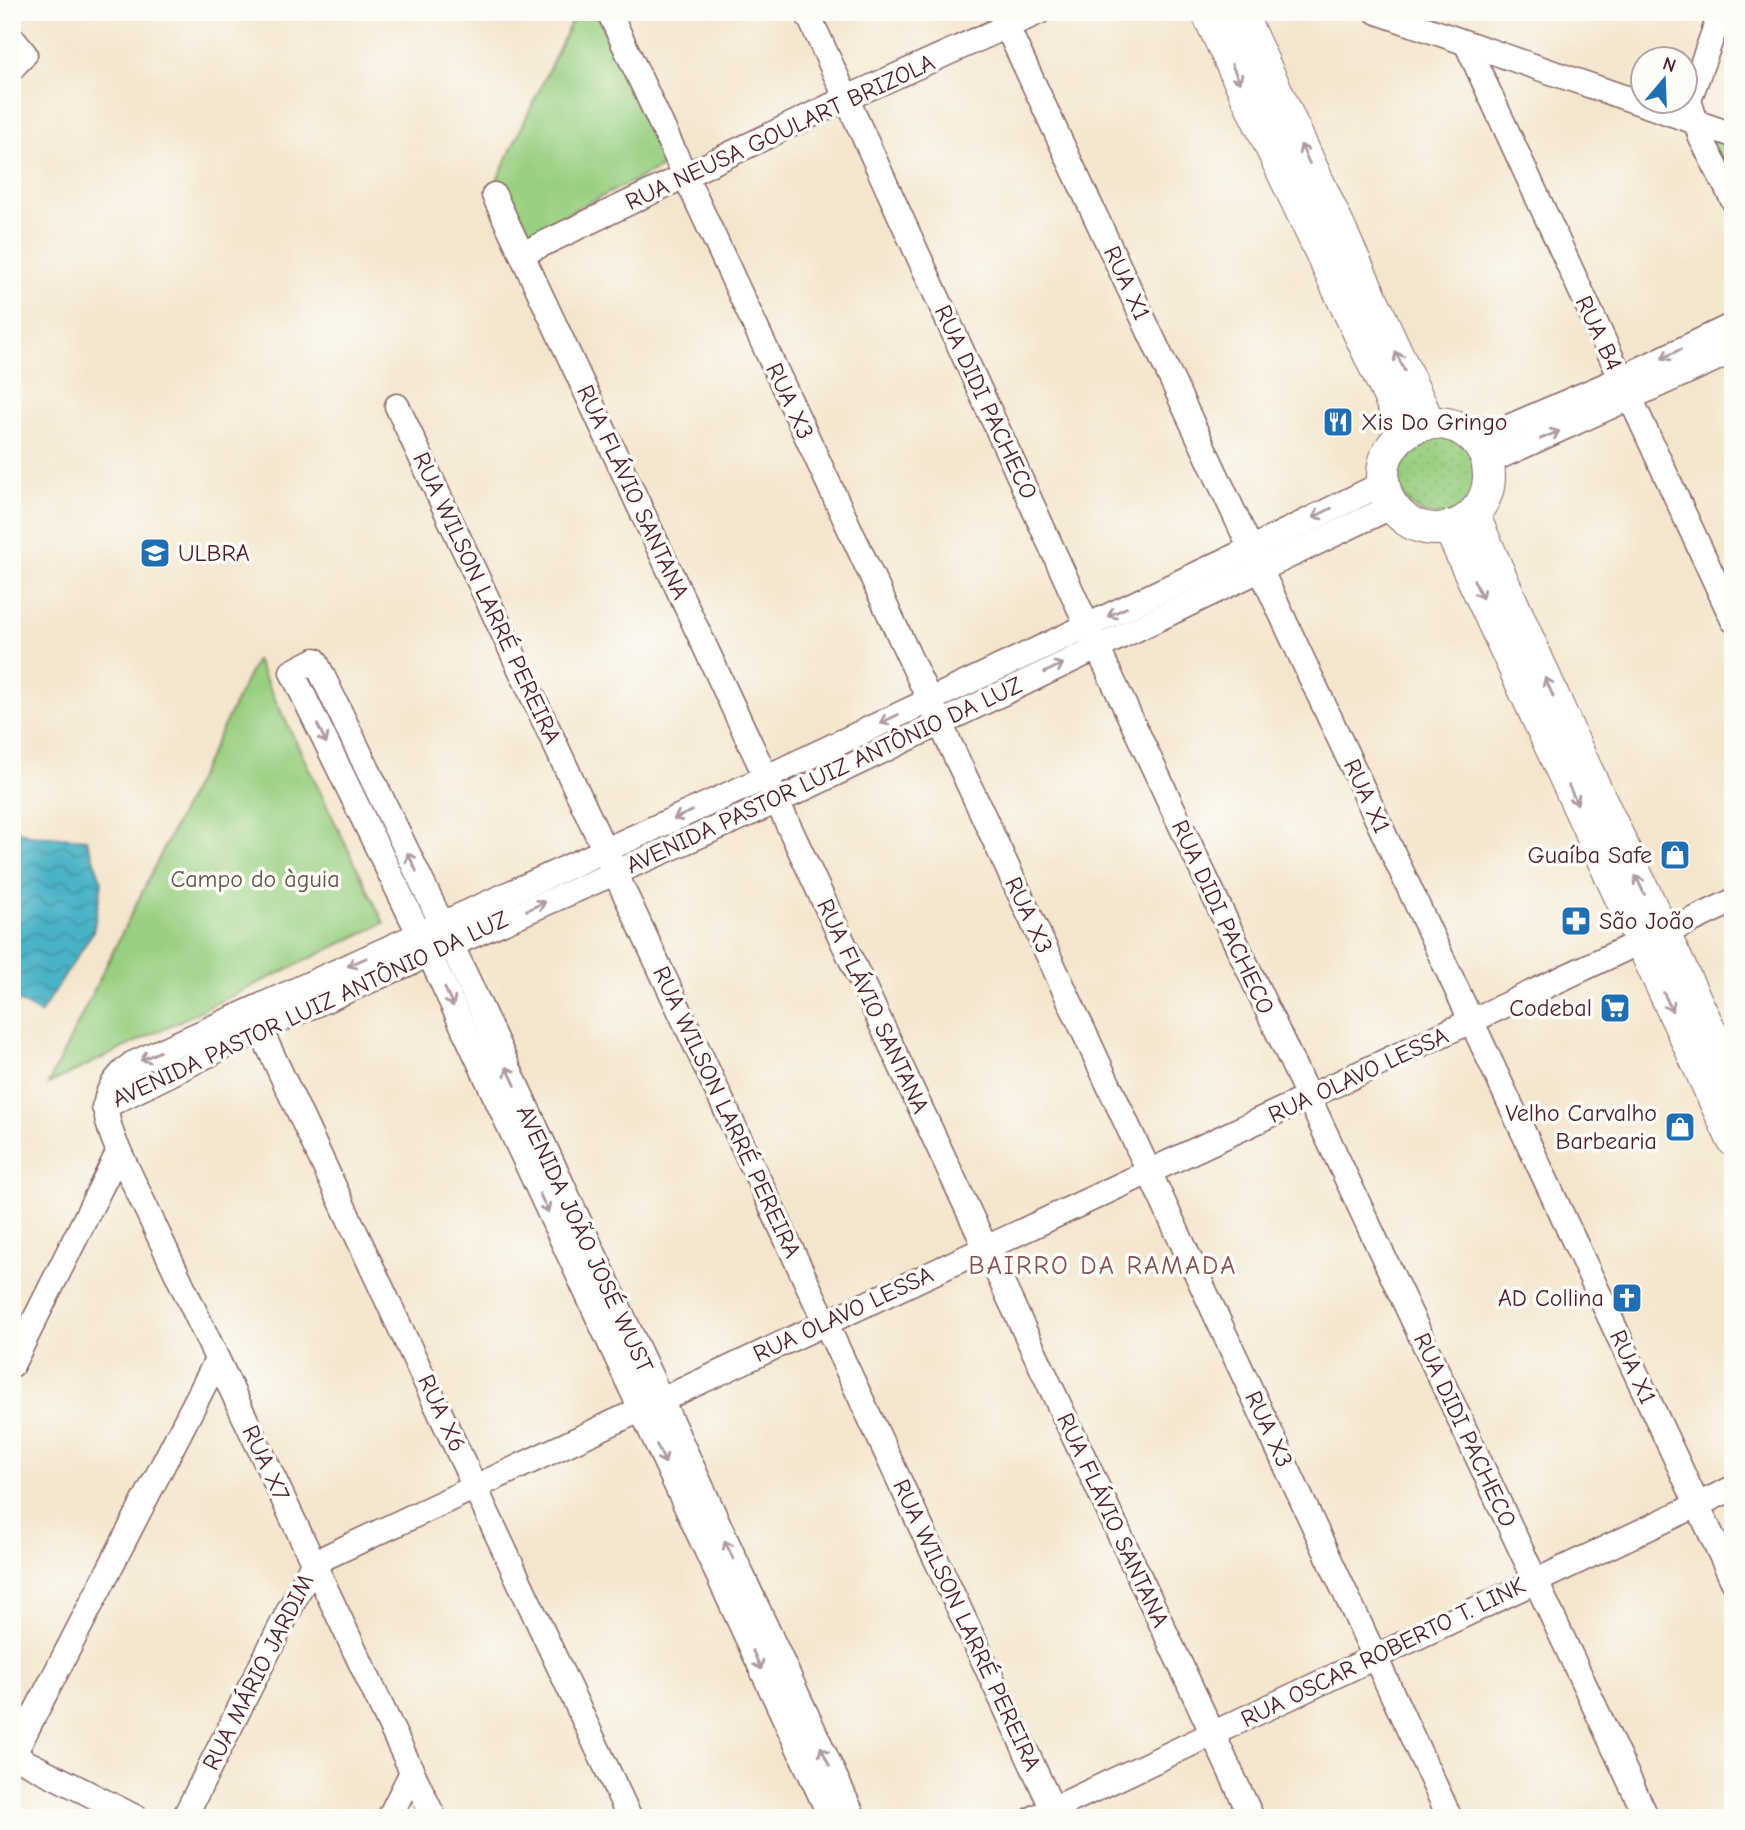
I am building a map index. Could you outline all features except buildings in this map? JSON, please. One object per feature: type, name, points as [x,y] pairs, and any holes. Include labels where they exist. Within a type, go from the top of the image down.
[{"type":"main road","points":[[1207,12],[1417,427]]},
{"type":"main road","points":[[1240,12],[1417,427]]},
{"type":"main road","points":[[1446,424],[1462,430],[1482,451],[1488,490],[1461,521],[1418,525],[1388,494],[1388,454],[1417,427],[1446,424]]},
{"type":"main road","points":[[1461,521],[1652,938],[1733,1140]]},
{"type":"main road","points":[[1652,938],[1733,1079]]},
{"type":"street","name":"RUA X3","points":[[609,12],[1450,1818]]},
{"type":"street","name":"RUA DIDI PACHECO","points":[[807,12],[1308,1099],[1647,1818]]},
{"type":"street","name":"RUA NEUSA GOULART BRIZOLA","points":[[522,254],[686,177],[1004,20],[1039,12]]},
{"type":"street","points":[[1377,12],[1733,135]]},
{"type":"street","points":[[1721,12],[1689,100],[1694,121],[1733,200]]},
{"type":"street","name":"RUA X1","points":[[1004,20],[1733,1581]]},
{"type":"street","points":[[12,38],[25,54],[12,68]]},
{"type":"street","name":"RUA B4","points":[[1467,45],[1733,620]]},
{"type":"street","name":"RUA FLÁVIO SANTANA","points":[[494,195],[1252,1818]]},
{"type":"street","points":[[1625,389],[1733,325]]},
{"type":"street","points":[[1482,451],[1625,389],[1733,351]]},
{"type":"street","name":"RUA WILSON LARRÉ PEREIRA","points":[[397,406],[825,1322],[1048,1815]]},
{"type":"street","name":"AVENIDA PASTOR LUIZ ANTÔNIO DA LUZ","points":[[104,1107],[113,1080],[132,1064],[256,1019],[610,860],[767,777],[934,711],[1093,636],[1252,548],[1388,494]]},
{"type":"street","name":"AVENIDA PASTOR LUIZ ANTÔNIO DA LUZ","points":[[1093,636],[1262,571],[1388,494]]},
{"type":"street","name":"AVENIDA JOÃO JOSÉ WUST","points":[[435,939],[292,672],[315,660],[435,939],[650,1405],[831,1818]]},
{"type":"street","name":"AVENIDA PASTOR LUIZ ANTÔNIO DA LUZ","points":[[610,860],[778,801],[934,711]]},
{"type":"street","name":"RUA OLAVO LESSA","points":[[313,1563],[1148,1170],[1308,1099],[1733,901]]},
{"type":"street","name":"RUA X6","points":[[256,1019],[477,1486],[630,1818]]},
{"type":"street","name":"RUA X7","points":[[104,1107],[118,1151],[434,1818]]},
{"type":"street","points":[[12,1365],[118,1151]]},
{"type":"street","points":[[137,1818],[13,1756],[217,1360]]},
{"type":"street","name":"AVENIDA JOÃO JOSÉ WUST","points":[[650,1405],[854,1818]]},
{"type":"street","name":"RUA OSCAR ROBERTO T. LINK","points":[[1048,1815],[1212,1733],[1733,1488]]},
{"type":"street","name":"RUA MÁRIO JARDIM","points":[[184,1818],[313,1563]]},
{"type":"street","points":[[389,1818],[412,1772]]},
{"type":"green space","points":[[576,12],[596,12],[666,165],[525,234],[497,180]]},
{"type":"green space","points":[[1708,137],[1733,146],[1733,183]]},
{"type":"green space","points":[[1431,432],[1447,432],[1463,439],[1474,450],[1481,466],[1478,490],[1469,504],[1447,516],[1431,516],[1415,509],[1404,498],[1397,482],[1397,466],[1404,450],[1415,439]]},
{"type":"green space","name":"Campo do àguia","points":[[256,660],[384,923],[48,1084]]},
{"type":"water","points":[[12,827],[27,835],[86,839],[102,882],[93,932],[40,1014],[12,997]]},
{"type":"place","name":"Xis Do Gringo","points":[[1338,422]]},
{"type":"place","name":"ULBRA","points":[[155,553]]},
{"type":"place","name":"Guaíba Safe","points":[[1675,855]]},
{"type":"place","name":"São João","points":[[1576,921]]},
{"type":"place","name":"Codebal","points":[[1615,1008]]},
{"type":"place","name":"Velho Carvalho Barbearia","points":[[1680,1127]]},
{"type":"place","name":"AD Collina","points":[[1627,1298]]},
{"type":"district","name":"BAIRRO DA RAMADA","points":[[1103,1266]]}]
